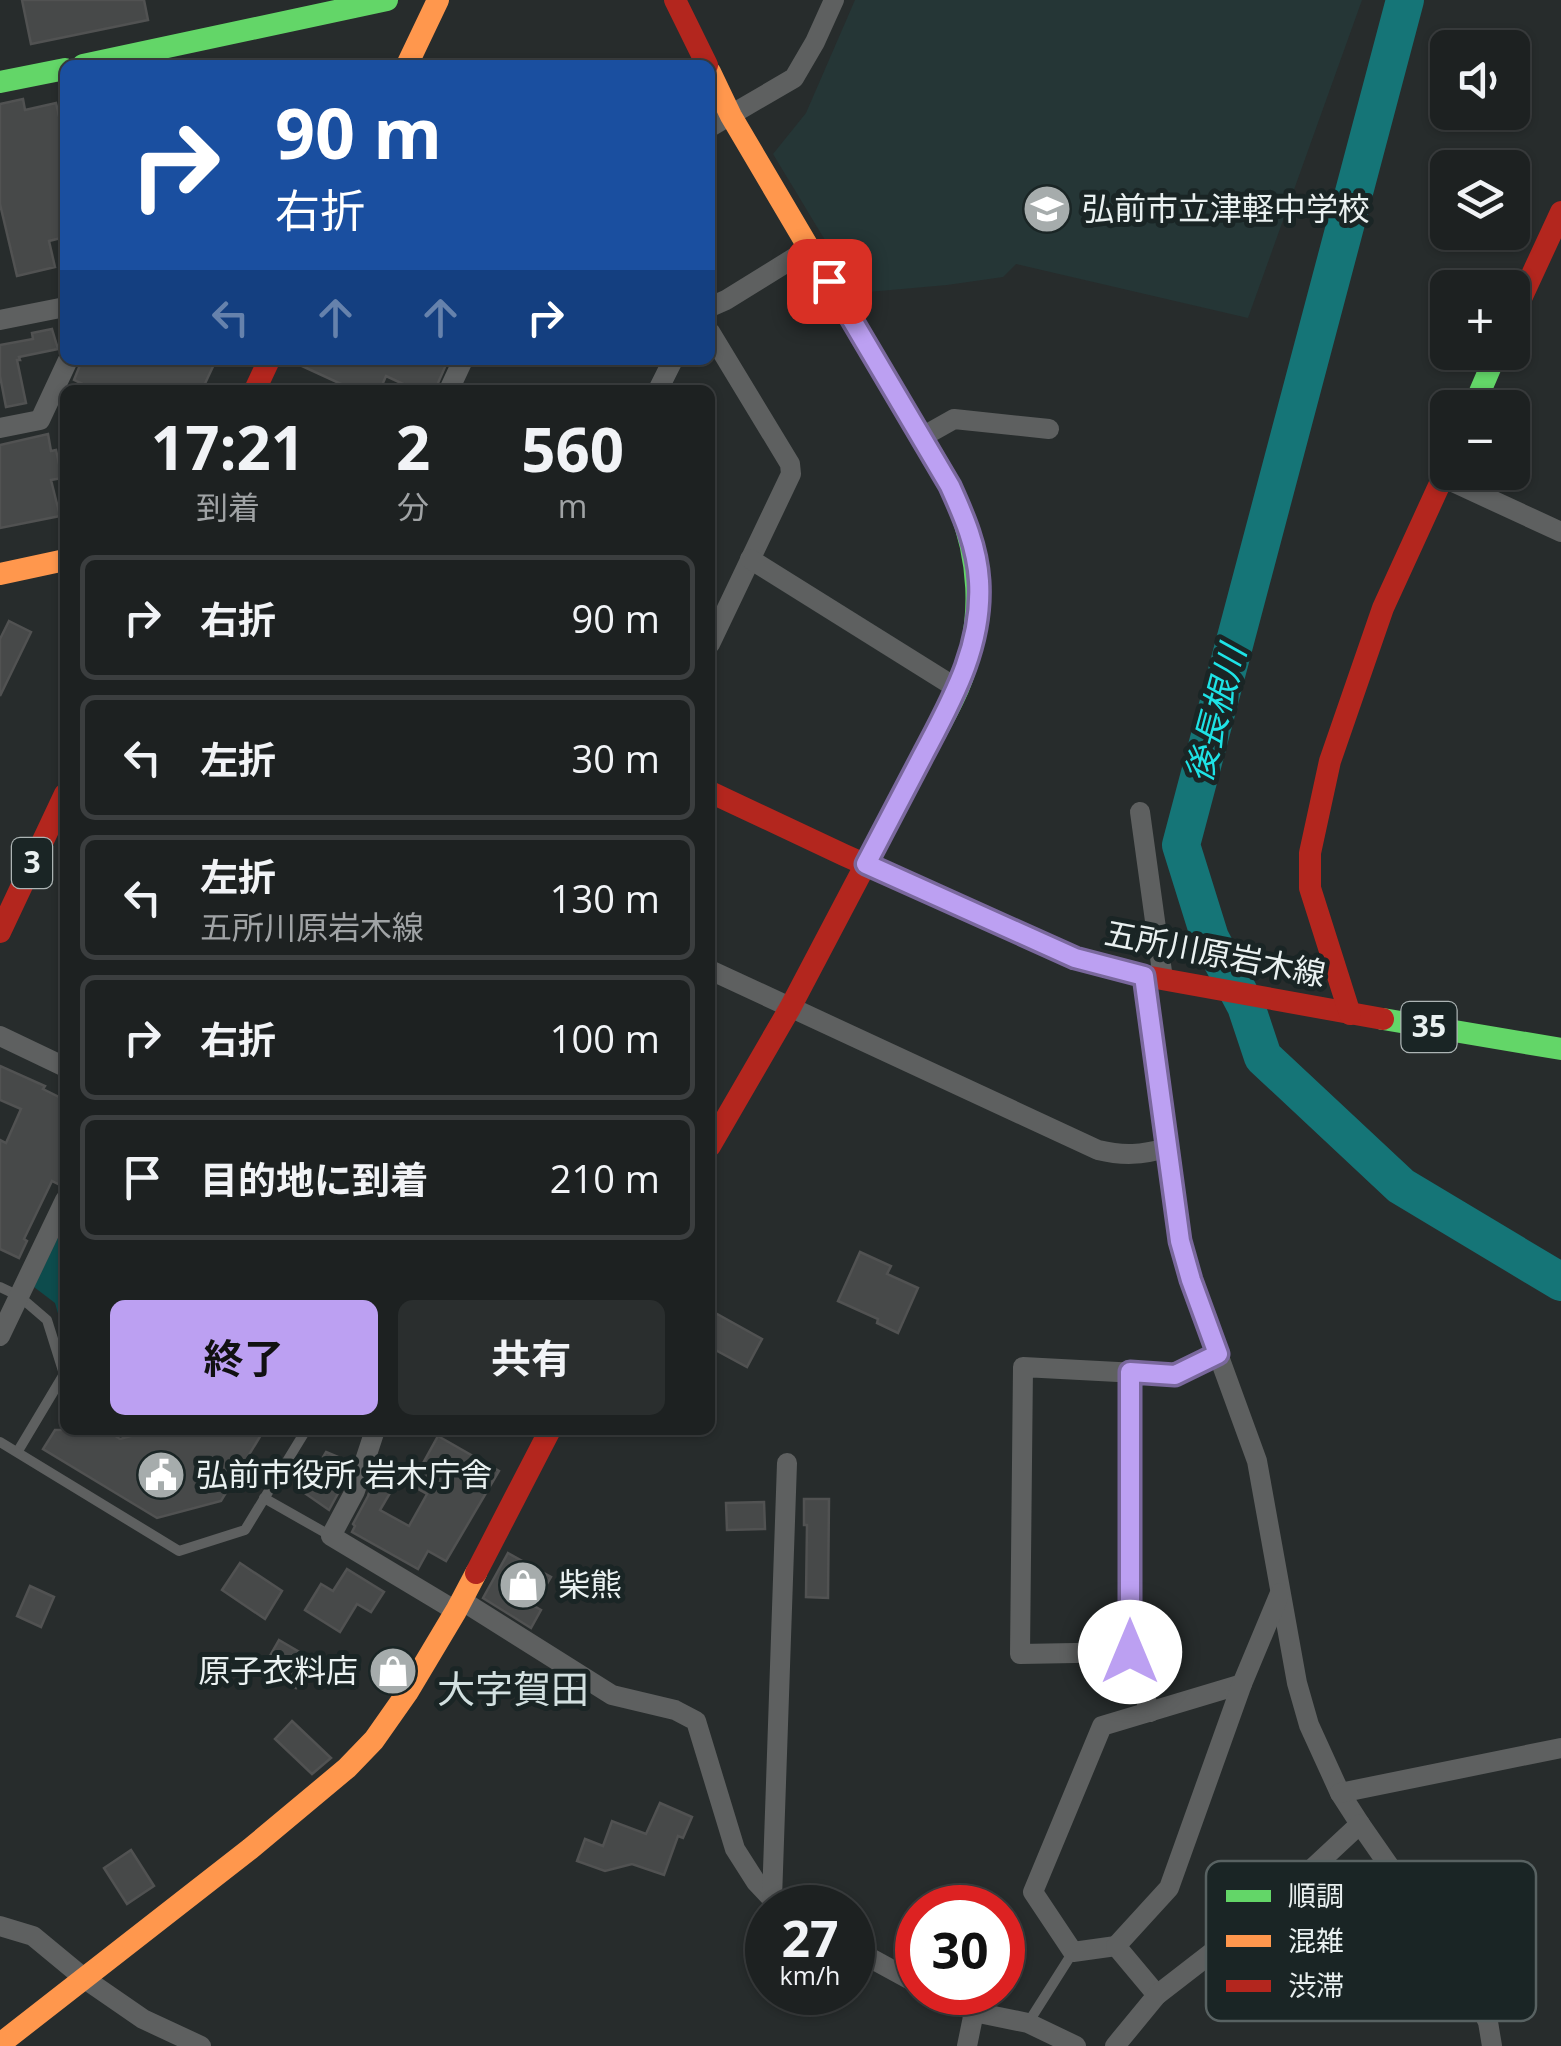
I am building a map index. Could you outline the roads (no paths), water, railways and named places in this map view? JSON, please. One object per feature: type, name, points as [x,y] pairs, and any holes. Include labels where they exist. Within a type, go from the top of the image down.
[{"type":"street","points":[[114,60],[387,0]]},
{"type":"street","points":[[409,60],[438,0]]},
{"type":"street","points":[[675,0],[704,60]]},
{"type":"street","points":[[715,124],[794,78],[834,0]]},
{"type":"street","points":[[0,82],[60,72]]},
{"type":"street","points":[[715,82],[731,116],[950,486],[966,521],[979,581],[972,648],[958,690],[790,1008],[715,1137]]},
{"type":"street","points":[[1530,279],[1561,212]]},
{"type":"street","points":[[715,304],[810,248]]},
{"type":"street","points":[[0,320],[60,309]]},
{"type":"street","points":[[715,340],[790,464],[791,474],[750,560],[718,606]]},
{"type":"street","points":[[0,428],[40,420],[66,365]]},
{"type":"street","points":[[922,437],[954,419],[1049,429]]},
{"type":"street","points":[[1350,1014],[1310,888],[1310,853],[1330,760],[1384,608],[1437,490]]},
{"type":"street","points":[[1480,490],[1561,532]]},
{"type":"street","points":[[750,560],[958,690]]},
{"type":"street","points":[[0,574],[60,561]]},
{"type":"street","name":"五所川原岩木線","points":[[715,794],[1075,958],[1164,980],[1561,1050]]},
{"type":"street","name":"3","points":[[0,932],[60,805]]},
{"type":"street","points":[[1140,812],[1164,980],[1166,1148],[1180,1241],[1256,1462],[1305,1711],[1340,1793],[1386,1861]]},
{"type":"street","points":[[715,972],[1098,1150],[1121,1156],[1166,1148]]},
{"type":"street","points":[[0,1036],[60,1065]]},
{"type":"street","points":[[0,1336],[10,1292],[60,1208]]},
{"type":"street","points":[[1130,1652],[1020,1654],[1023,1367],[1175,1375],[1218,1354]]},
{"type":"street","points":[[1130,1372],[1130,1652],[1150,1712]]},
{"type":"street","points":[[373,1435],[355,1491],[331,1536],[612,1695],[675,1710],[696,1721],[735,1849],[759,1885]]},
{"type":"street","points":[[0,2044],[250,1849],[347,1768],[374,1740],[458,1606],[547,1435]]},
{"type":"street","points":[[779,1885],[788,1463]]},
{"type":"street","points":[[1242,1684],[1102,1726],[1033,1892],[1073,1952],[1116,1946],[1168,1888],[1280,1591]]},
{"type":"street","points":[[1340,1793],[1561,1748]]},
{"type":"street","points":[[1320,1861],[1360,1824]]},
{"type":"street","points":[[0,1926],[32,1936],[142,2020],[200,2046]]},
{"type":"street","points":[[1116,1946],[1156,1995]]},
{"type":"street","points":[[1115,2046],[1156,1995],[1206,1957]]},
{"type":"street","points":[[967,2046],[973,2015]]},
{"type":"street","points":[[989,2015],[1028,2023],[1076,2046]]},
{"type":"street","points":[[1488,2021],[1492,2046]]},
{"type":"lane","points":[[10,1292],[47,1320],[60,1361]]},
{"type":"lane","points":[[18,1451],[60,1381]]},
{"type":"lane","points":[[0,1442],[179,1551],[245,1530],[303,1435]]},
{"type":"lane","points":[[264,1498],[331,1536]]},
{"type":"lane","points":[[1028,2023],[1073,1952]]},
{"type":"waterway","name":"後長根川","points":[[1405,0],[1181,845],[1210,938],[1246,1006],[1263,1057],[1401,1186],[1561,1282]]},
{"type":"place","name":"弘前市立津軽中学校","points":[[1047,209]]},
{"type":"place","name":"弘前市役所 岩木庁舎","points":[[161,1475]]},
{"type":"place","name":"柴熊","points":[[523,1585]]},
{"type":"place","name":"原子衣料店","points":[[393,1671]]},
{"type":"district","name":"大字賀田","points":[[513,1690]]}]
